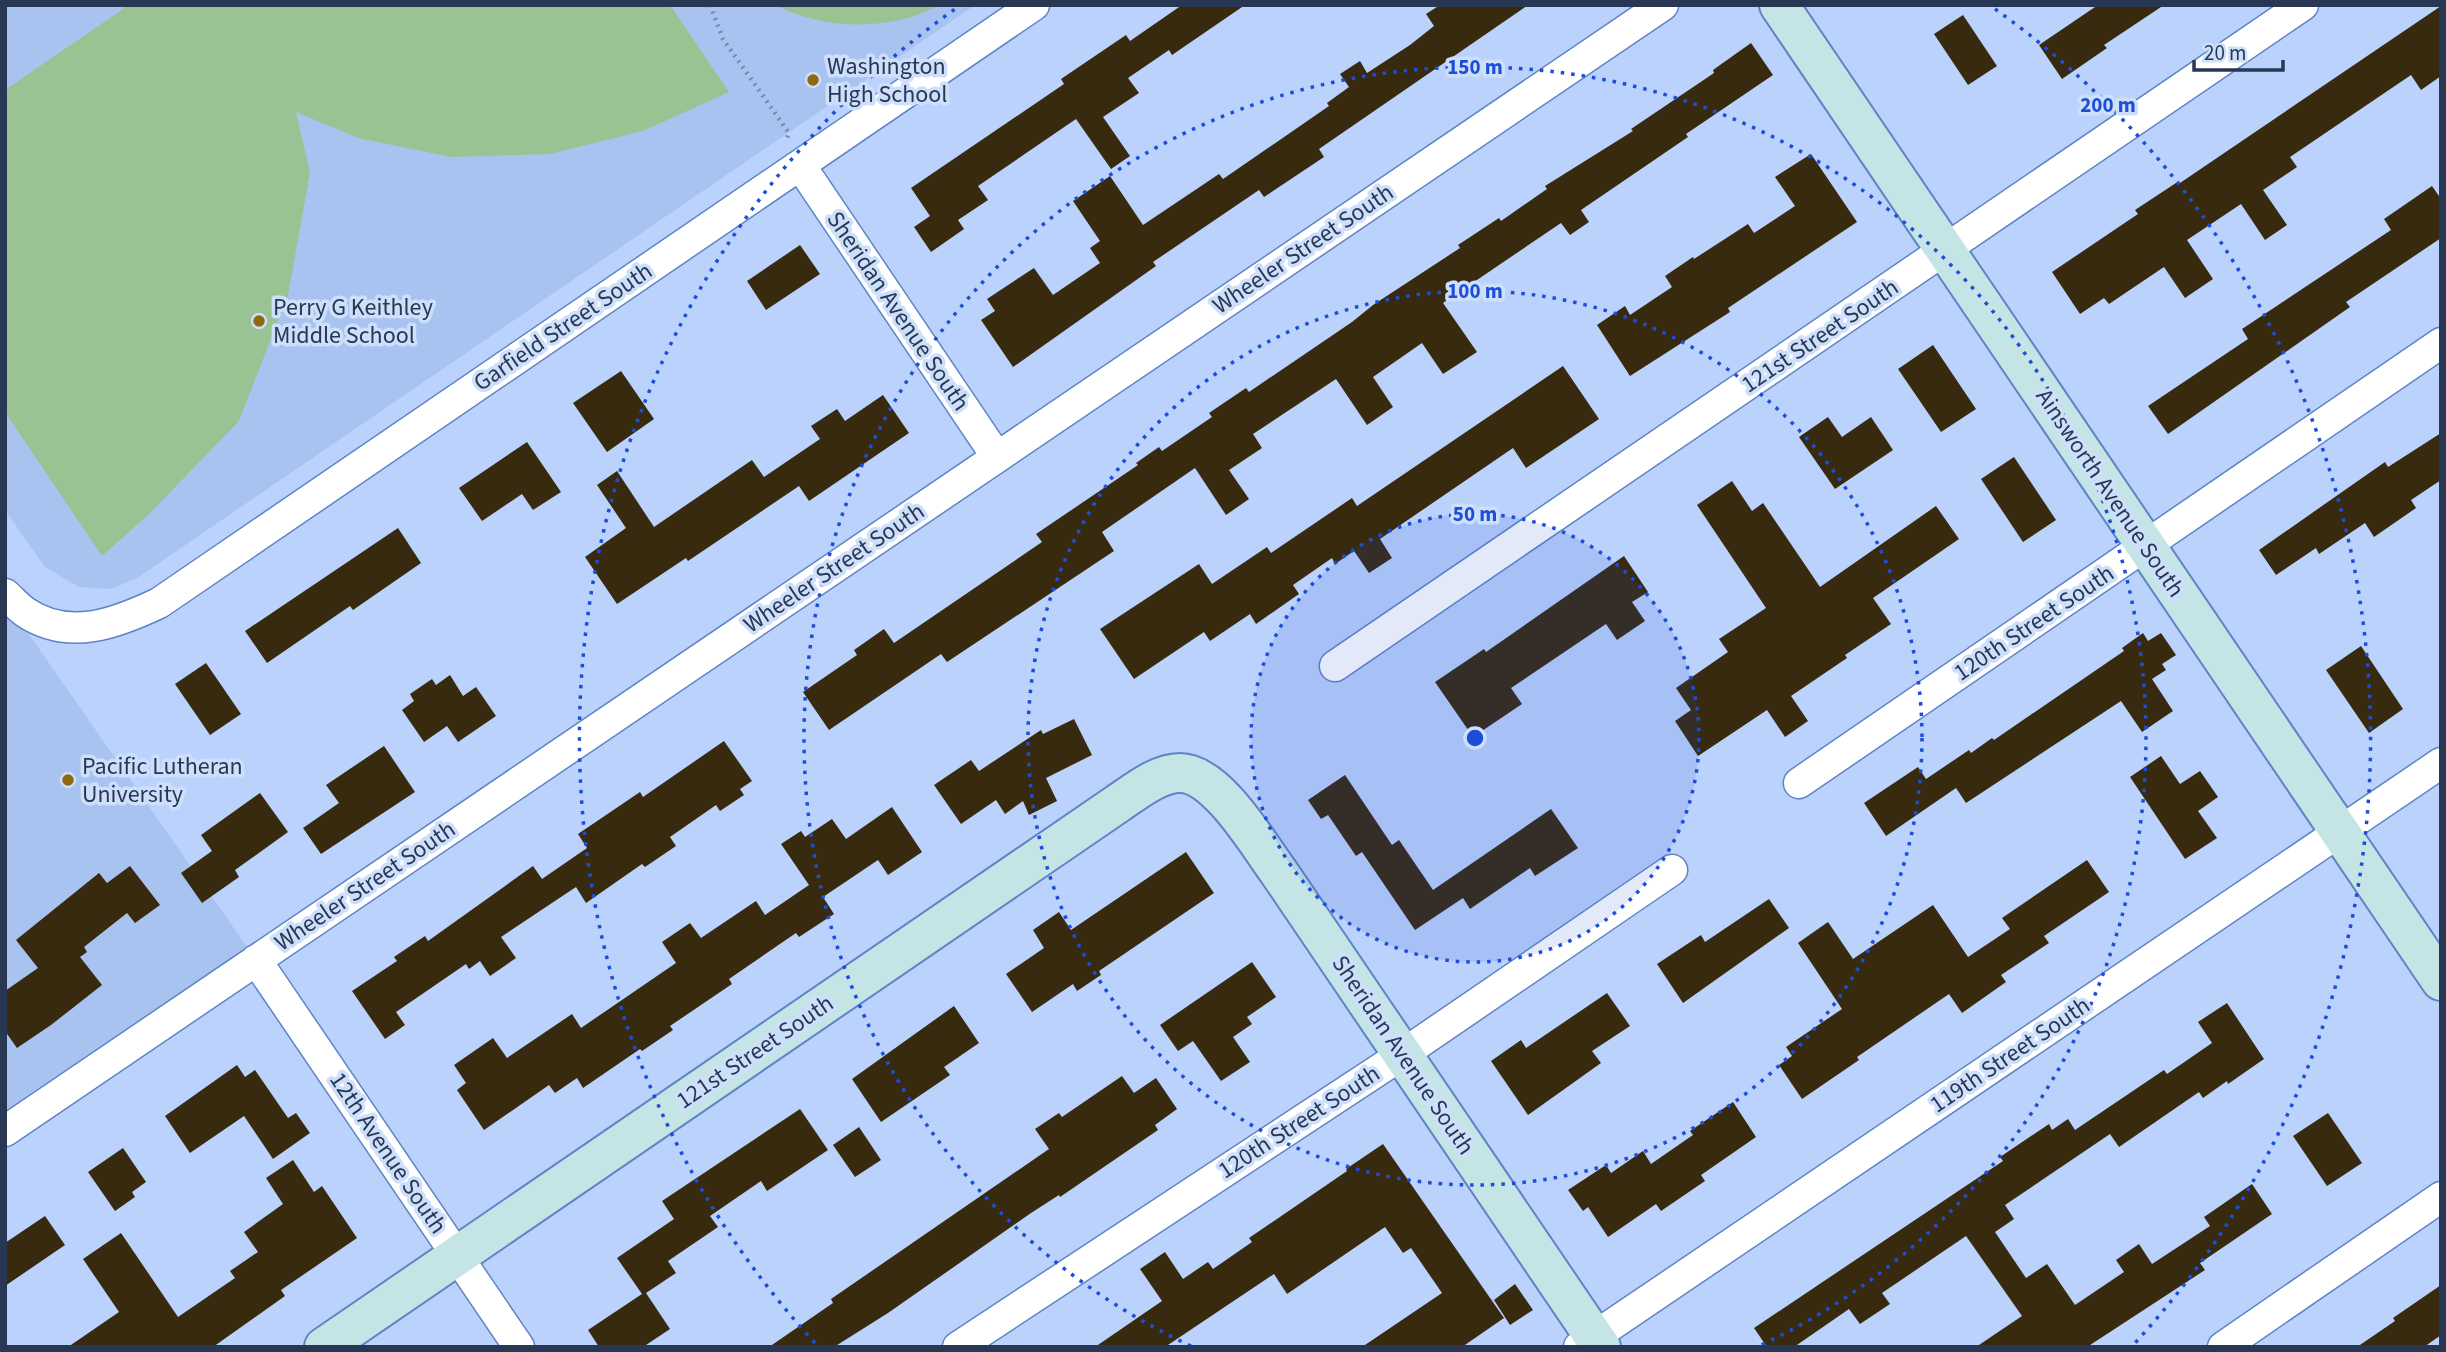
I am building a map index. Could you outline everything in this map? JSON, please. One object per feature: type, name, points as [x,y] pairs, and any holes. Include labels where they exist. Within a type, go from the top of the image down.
[{"type":"street","name":"Garfield Street South","points":[[5,594],[26,612],[47,623],[83,629],[111,623],[159,603],[1034,5]]},
{"type":"street","name":"Wheeler Street South","points":[[5,1130],[1663,5]]},
{"type":"street","name":"Ainsworth Avenue South","points":[[1779,5],[2441,981]]},
{"type":"street","name":"121st Street South","points":[[1335,666],[2303,5]]},
{"type":"street","name":"Sheridan Avenue South","points":[[800,165],[997,457]]},
{"type":"street","name":"120th Street South","points":[[1799,783],[2441,344]]},
{"type":"street","name":"119th Street South","points":[[1592,1343],[2441,763]]},
{"type":"street","name":"121st Street South","points":[[324,1347],[1136,792],[1165,776],[1180,773],[1193,775]]},
{"type":"street","name":"Sheridan Avenue South","points":[[1193,775],[1211,785],[1242,822],[1403,1054],[1592,1343]]},
{"type":"street","name":"120th Street South","points":[[958,1347],[1403,1054],[1672,870]]},
{"type":"street","name":"12th Avenue South","points":[[256,960],[519,1347]]},
{"type":"street","points":[[2222,1347],[2441,1197]]},
{"type":"path","points":[[710,5],[723,39],[789,133]]},
{"type":"shaded area","name":"Perry G Keithley Middle School","points":[[5,5],[975,5],[137,578],[111,589],[79,587],[45,567],[5,510]]},
{"type":"shaded area","name":"Pacific Lutheran University","points":[[5,600],[256,960],[5,1130]]},
{"type":"green space","name":"Perry G Keithley Middle School","points":[[129,5],[670,5],[729,92],[643,131],[550,154],[451,157],[358,138],[296,112],[310,173],[288,295],[239,421],[150,513],[102,556],[5,412],[5,90]]},
{"type":"green space","points":[[776,5],[939,5],[900,20],[857,24],[815,19]]},
{"type":"building","points":[[1182,5],[1245,5],[1172,55],[1169,50],[1128,78],[1139,93],[1103,117],[1130,156],[1111,169],[1076,119],[978,186],[988,200],[958,220],[964,229],[931,252],[914,227],[930,216],[911,188],[1064,84],[1061,79],[1126,35],[1130,41]]},
{"type":"building","points":[[1440,5],[1528,5],[1319,149],[1324,157],[1264,197],[1259,190],[1153,262],[1156,266],[1013,367],[981,320],[995,311],[987,299],[1034,268],[1053,295],[1100,263],[1090,248],[1100,241],[1073,201],[1110,176],[1143,225],[1219,174],[1223,179],[1329,106],[1327,103],[1349,87],[1340,74],[1360,61],[1367,73],[1410,45],[1434,26],[1426,14]]},
{"type":"building","points":[[2098,5],[2164,5],[2104,45],[2107,48],[2062,79],[2039,45]]},
{"type":"building","points":[[2441,6],[2441,76],[2421,90],[2411,75],[2290,157],[2297,167],[2263,190],[2287,225],[2265,240],[2241,204],[2187,240],[2213,279],[2185,298],[2164,267],[2109,304],[2104,298],[2080,314],[2052,272],[2138,214],[2135,210],[2179,181],[2180,183]]},
{"type":"building","points":[[1963,15],[1997,66],[1968,85],[1934,34]]},
{"type":"building","points":[[1751,43],[1773,75],[1581,210],[1589,222],[1570,235],[1561,223],[1443,303],[1477,352],[1443,374],[1422,343],[1373,377],[1393,407],[1367,425],[1336,379],[1253,434],[1262,448],[1229,470],[1249,499],[1226,515],[1195,468],[1102,532],[1114,551],[947,662],[941,654],[829,730],[803,692],[857,655],[854,650],[884,629],[894,643],[1042,542],[1036,534],[1138,465],[1136,463],[1159,447],[1162,451],[1212,417],[1209,413],[1246,388],[1249,392],[1460,248],[1458,245],[1499,218],[1501,221],[1547,189],[1545,186],[1633,131],[1631,129],[1714,73],[1713,70]]},
{"type":"building","points":[[1811,154],[1857,222],[1728,308],[1730,312],[1630,376],[1597,325],[1625,306],[1630,315],[1672,287],[1665,276],[1693,257],[1694,259],[1748,224],[1754,233],[1795,206],[1775,177]]},
{"type":"building","points":[[2432,186],[2441,199],[2441,238],[2346,302],[2350,307],[2168,434],[2148,406],[2248,339],[2242,329],[2391,230],[2384,219]]},
{"type":"building","points":[[800,245],[820,274],[766,310],[747,281]]},
{"type":"building","points":[[1933,345],[1976,409],[1941,432],[1898,369]]},
{"type":"building","points":[[1563,366],[1599,419],[1526,468],[1513,448],[1380,539],[1392,558],[1369,573],[1354,551],[1335,564],[1332,558],[1293,585],[1299,594],[1256,624],[1250,614],[1210,641],[1204,632],[1134,679],[1100,629],[1199,564],[1212,584],[1267,547],[1271,553],[1352,498],[1357,506]]},
{"type":"building","points":[[621,371],[654,419],[607,452],[573,403]]},
{"type":"building","points":[[883,395],[909,433],[809,501],[799,486],[688,561],[686,558],[617,604],[585,557],[626,528],[597,485],[617,471],[654,527],[752,460],[764,477],[820,439],[811,426],[837,409],[845,421]]},
{"type":"building","points":[[1828,417],[1842,437],[1871,417],[1893,450],[1835,489],[1799,437]]},
{"type":"building","points":[[2441,433],[2441,480],[2411,500],[2416,508],[2374,537],[2365,523],[2319,554],[2316,548],[2276,575],[2259,550],[2385,462],[2388,467]]},
{"type":"building","points":[[527,442],[561,492],[533,510],[522,494],[482,521],[459,488]]},
{"type":"building","points":[[2014,457],[2056,520],[2023,542],[1981,479]]},
{"type":"building","points":[[1732,481],[1752,511],[1763,503],[1820,587],[1936,506],[1959,539],[1873,598],[1891,624],[1791,696],[1808,721],[1785,737],[1767,710],[1698,756],[1675,721],[1691,710],[1676,688],[1728,652],[1719,639],[1766,608],[1697,505]]},
{"type":"building","points":[[398,528],[421,563],[353,610],[350,606],[267,663],[245,631]]},
{"type":"building","points":[[1624,556],[1648,592],[1632,602],[1645,621],[1617,640],[1606,624],[1511,688],[1522,704],[1473,737],[1435,682],[1484,649],[1486,652]]},
{"type":"building","points":[[2143,633],[2148,641],[2161,633],[2176,655],[2162,664],[2166,670],[2152,679],[2173,711],[2142,732],[2121,701],[1966,803],[1956,788],[1886,836],[1864,803],[1918,767],[1926,779],[1969,750],[1971,753],[1992,738],[1994,740],[2124,651],[2122,648]]},
{"type":"building","points":[[2361,646],[2403,709],[2369,733],[2326,670]]},
{"type":"building","points":[[206,663],[241,714],[210,735],[175,684]]},
{"type":"building","points":[[450,675],[463,696],[476,687],[496,716],[458,742],[447,726],[424,742],[402,710],[414,701],[410,694],[432,679],[436,685]]},
{"type":"building","points":[[1074,719],[1092,755],[1046,778],[1057,801],[1029,815],[1023,801],[1005,814],[996,800],[961,824],[934,785],[971,760],[979,771],[1041,730],[1043,734]]},
{"type":"building","points":[[724,741],[752,781],[740,789],[744,795],[720,811],[716,805],[670,837],[676,846],[645,867],[642,864],[586,903],[576,887],[501,937],[516,958],[490,976],[480,961],[469,969],[466,964],[396,1012],[405,1025],[385,1039],[352,991],[397,961],[394,957],[425,936],[428,941],[533,866],[542,879],[587,848],[578,834],[640,792],[643,797]]},
{"type":"building","points":[[384,746],[415,792],[321,854],[303,828],[339,803],[326,785]]},
{"type":"building","points":[[2161,756],[2180,784],[2200,771],[2218,797],[2198,811],[2217,838],[2185,859],[2130,777]]},
{"type":"building","points":[[1345,775],[1392,845],[1399,840],[1433,890],[1551,809],[1578,848],[1535,876],[1530,868],[1470,909],[1463,898],[1415,930],[1362,852],[1356,856],[1328,815],[1321,819],[1308,800]]},
{"type":"building","points":[[260,793],[288,832],[235,870],[239,877],[202,903],[181,873],[212,851],[201,835]]},
{"type":"building","points":[[892,807],[922,852],[888,875],[878,860],[823,897],[834,914],[799,937],[796,933],[729,979],[732,984],[670,1026],[673,1030],[642,1051],[640,1049],[583,1088],[577,1078],[555,1093],[549,1085],[484,1130],[457,1090],[466,1083],[454,1065],[493,1038],[507,1058],[572,1014],[581,1028],[676,963],[662,942],[690,923],[701,938],[756,901],[765,915],[809,885],[781,844],[801,831],[805,837],[832,819],[846,839]]},
{"type":"building","points":[[1186,852],[1214,893],[1099,971],[1101,975],[1077,991],[1073,984],[1032,1012],[1006,974],[1044,948],[1033,930],[1059,912],[1071,930]]},
{"type":"building","points":[[2087,860],[2109,892],[2044,936],[2049,943],[2001,975],[2006,982],[1962,1013],[1949,994],[1857,1057],[1859,1060],[1802,1099],[1779,1065],[1792,1056],[1786,1047],[1842,1009],[1798,943],[1828,922],[1853,959],[1933,905],[1968,957],[2010,929],[2002,918]]},
{"type":"building","points":[[130,866],[160,905],[135,923],[127,913],[84,947],[87,952],[80,957],[102,985],[17,1048],[5,1031],[5,991],[38,968],[16,940],[99,873],[107,883]]},
{"type":"building","points":[[1769,899],[1789,928],[1683,1003],[1657,964],[1701,935],[1705,942]]},
{"type":"building","points":[[1252,962],[1276,997],[1247,1017],[1252,1024],[1233,1037],[1250,1062],[1221,1081],[1193,1041],[1178,1051],[1160,1025]]},
{"type":"building","points":[[1607,993],[1630,1026],[1592,1051],[1601,1063],[1528,1115],[1491,1061],[1521,1040],[1526,1048]]},
{"type":"building","points":[[2227,1003],[2264,1059],[2203,1098],[2199,1092],[2119,1147],[2110,1134],[2005,1205],[2014,1219],[1995,1232],[2026,1278],[2047,1264],[2075,1305],[2124,1272],[2116,1260],[2139,1244],[2152,1264],[2210,1226],[2204,1217],[2252,1184],[2272,1214],[2200,1263],[2205,1270],[2087,1347],[1976,1347],[2022,1316],[1966,1236],[1882,1293],[1890,1304],[1860,1324],[1849,1309],[1794,1347],[1767,1347],[1754,1328],[2003,1161],[2000,1157],[2049,1124],[2052,1130],[2068,1119],[2075,1130],[2164,1070],[2167,1074],[2212,1043],[2198,1022]]},
{"type":"building","points":[[954,1006],[979,1043],[944,1067],[950,1075],[881,1122],[852,1079]]},
{"type":"building","points":[[237,1065],[245,1077],[255,1070],[288,1118],[296,1113],[310,1133],[273,1159],[244,1116],[190,1153],[165,1116]]},
{"type":"building","points":[[1122,1076],[1134,1093],[1156,1078],[1177,1109],[1155,1125],[1158,1130],[834,1347],[769,1347],[833,1303],[831,1299],[1049,1149],[1035,1129],[1059,1113],[1062,1117]]},
{"type":"building","points":[[1733,1102],[1756,1137],[1701,1175],[1705,1181],[1661,1211],[1656,1204],[1608,1237],[1588,1207],[1583,1211],[1568,1190],[1606,1165],[1611,1173],[1643,1151],[1651,1164],[1693,1135],[1690,1131]]},
{"type":"building","points":[[800,1109],[828,1150],[767,1191],[761,1181],[710,1216],[718,1227],[668,1261],[676,1273],[646,1293],[670,1329],[643,1347],[599,1347],[588,1330],[642,1294],[617,1258],[674,1219],[662,1201]]},
{"type":"building","points":[[2328,1113],[2362,1163],[2327,1186],[2293,1136]]},
{"type":"building","points":[[859,1127],[881,1160],[855,1177],[833,1145]]},
{"type":"building","points":[[1383,1144],[1504,1318],[1462,1347],[1362,1347],[1442,1293],[1411,1248],[1403,1253],[1385,1227],[1287,1294],[1274,1274],[1165,1347],[1095,1347],[1162,1301],[1140,1269],[1165,1252],[1183,1279],[1208,1262],[1213,1269],[1252,1242],[1249,1238]]},
{"type":"building","points":[[123,1148],[146,1182],[132,1192],[135,1197],[115,1211],[88,1172]]},
{"type":"building","points":[[293,1160],[314,1192],[322,1186],[357,1238],[281,1290],[285,1296],[213,1347],[68,1347],[119,1312],[83,1259],[121,1233],[178,1317],[235,1278],[230,1271],[258,1252],[244,1232],[283,1204],[266,1178]]},
{"type":"building","points":[[45,1216],[65,1245],[5,1286],[5,1243]]},
{"type":"building","points":[[1515,1284],[1533,1310],[1510,1325],[1494,1300]]},
{"type":"building","points":[[2441,1285],[2441,1335],[2424,1347],[2357,1347],[2395,1321],[2393,1318]]},
{"type":"place","name":"Washington High School","points":[[813,80]]},
{"type":"place","name":"Perry G Keithley Middle School","points":[[259,321]]},
{"type":"place","name":"Pacific Lutheran University","points":[[68,780]]}]
